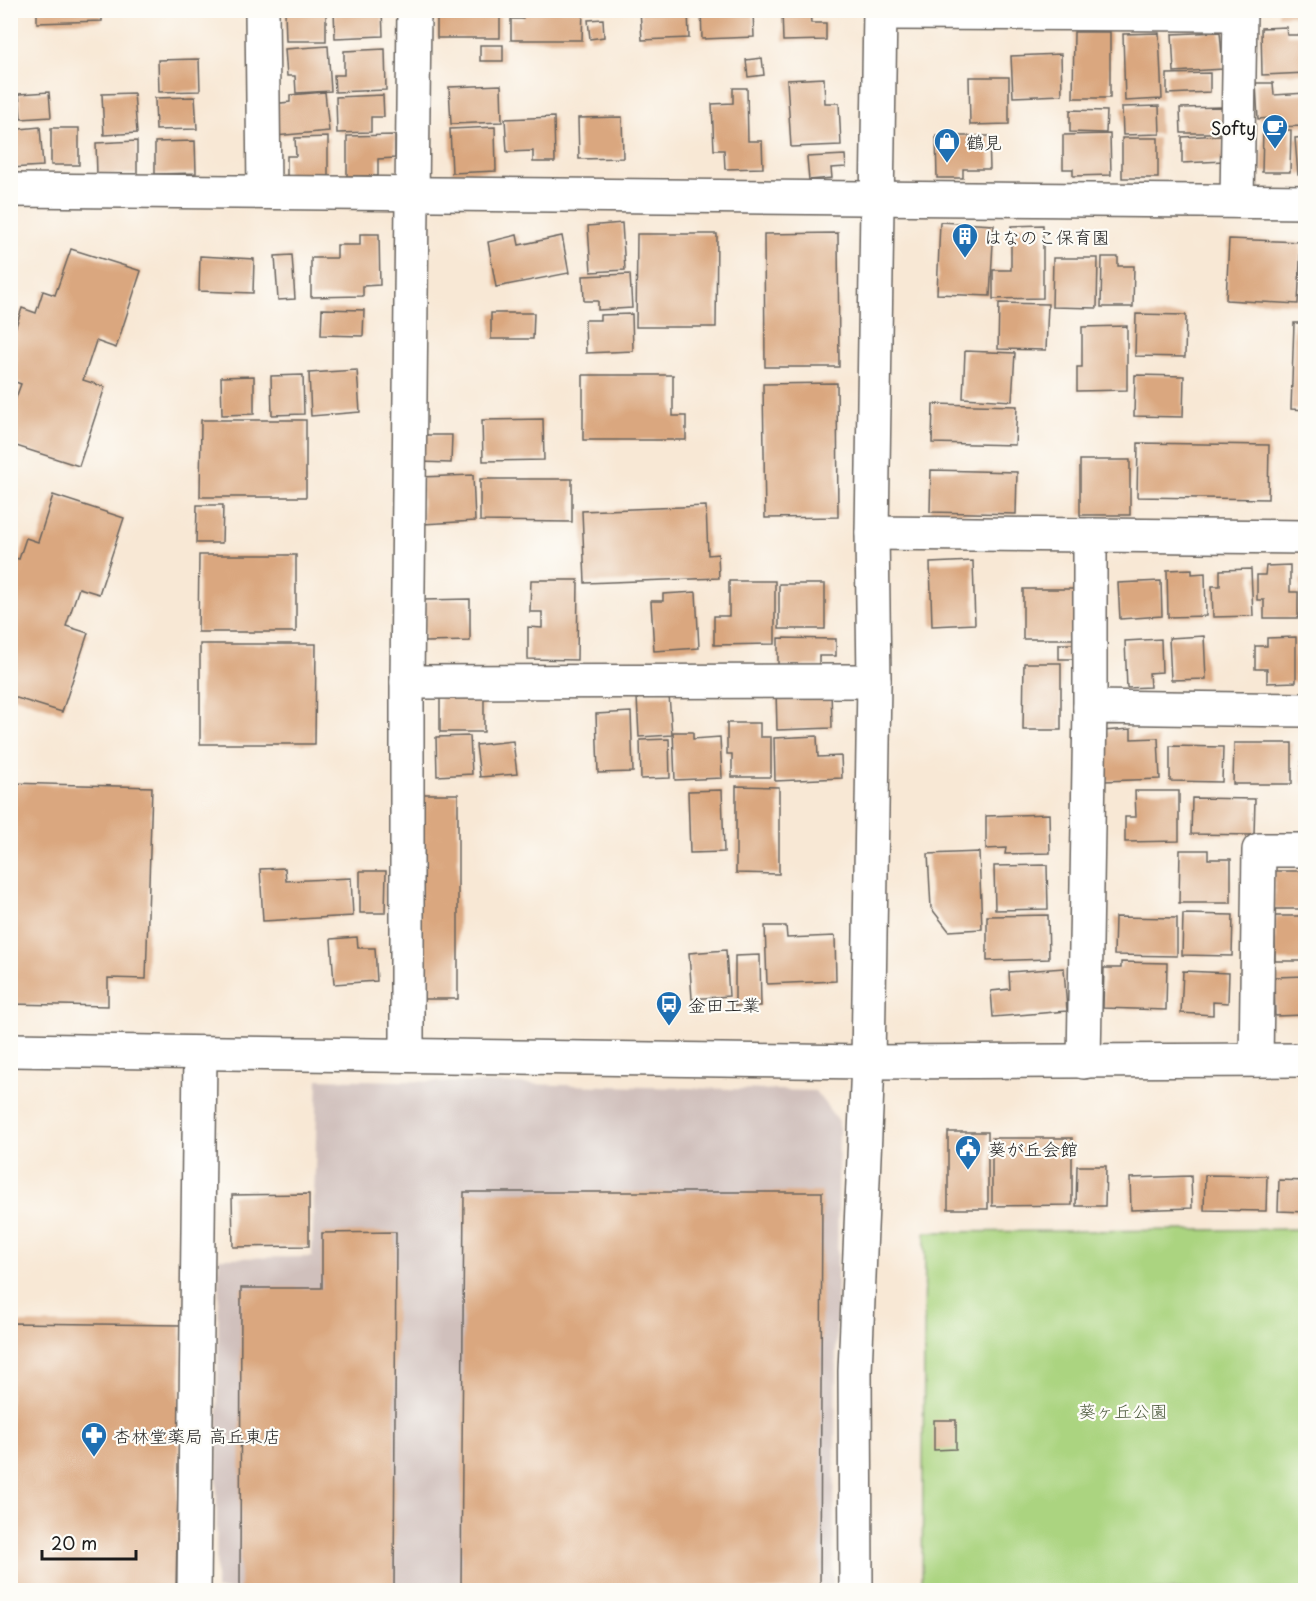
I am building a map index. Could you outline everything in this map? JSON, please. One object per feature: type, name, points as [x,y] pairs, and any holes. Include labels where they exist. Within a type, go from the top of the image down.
[{"type":"street","points":[[262,10],[264,191]]},
{"type":"street","points":[[407,1054],[407,682],[414,10]]},
{"type":"street","points":[[856,1590],[855,1371],[868,1062],[874,681],[872,533],[880,12],[1240,12],[1237,201]]},
{"type":"street","points":[[10,190],[264,191],[412,196],[1305,202]]},
{"type":"street","points":[[872,533],[1305,537]]},
{"type":"street","points":[[1084,1062],[1090,707],[1090,535]]},
{"type":"street","points":[[407,682],[874,681]]},
{"type":"street","points":[[1090,707],[1305,710]]},
{"type":"street","points":[[1256,1060],[1259,850],[1305,850]]},
{"type":"street","points":[[10,1050],[868,1062],[1305,1060]]},
{"type":"street","points":[[194,1590],[200,1053]]},
{"type":"shaded area","points":[[318,1079],[815,1091],[839,1122],[833,1590],[216,1590],[219,1258],[312,1257]]},
{"type":"green space","name":"葵ヶ丘公園","points":[[1305,1229],[1305,1590],[922,1590],[925,1232]]},
{"type":"building","points":[[37,10],[102,10],[102,21],[37,23]]},
{"type":"building","points":[[108,10],[176,10],[176,13],[108,13]]},
{"type":"building","points":[[285,10],[326,11],[326,41],[286,41]]},
{"type":"building","points":[[334,10],[382,10],[383,36],[335,38]]},
{"type":"building","points":[[437,10],[500,10],[500,38],[437,38]]},
{"type":"building","points":[[523,10],[583,10],[582,40],[511,40],[511,19],[523,19]]},
{"type":"building","points":[[640,10],[688,10],[689,38],[642,40]]},
{"type":"building","points":[[701,10],[753,10],[754,37],[702,39]]},
{"type":"building","points":[[782,10],[810,10],[811,23],[826,23],[826,40],[783,41]]},
{"type":"building","points":[[1278,10],[1306,10],[1306,15],[1278,16]]},
{"type":"building","points":[[603,19],[604,37],[590,39],[588,20]]},
{"type":"building","points":[[1286,27],[1287,35],[1306,35],[1306,73],[1262,75],[1261,28]]},
{"type":"building","points":[[1074,32],[1110,32],[1110,98],[1073,98]]},
{"type":"building","points":[[1220,32],[1223,69],[1174,72],[1172,34]]},
{"type":"building","points":[[1159,33],[1162,99],[1125,101],[1123,34]]},
{"type":"building","points":[[480,45],[503,45],[503,61],[480,61]]},
{"type":"building","points":[[328,46],[331,91],[296,93],[295,76],[287,76],[285,49]]},
{"type":"building","points":[[385,49],[386,90],[335,92],[334,75],[344,75],[344,51]]},
{"type":"building","points":[[1061,54],[1062,95],[1013,97],[1011,56]]},
{"type":"building","points":[[762,58],[764,75],[748,77],[746,60]]},
{"type":"building","points":[[199,59],[200,91],[159,92],[158,60]]},
{"type":"building","points":[[1210,73],[1210,92],[1167,94],[1167,74]]},
{"type":"building","points":[[969,77],[1009,77],[1009,124],[970,125]]},
{"type":"building","points":[[824,78],[825,103],[839,103],[841,145],[791,147],[787,80]]},
{"type":"building","points":[[1256,83],[1273,83],[1274,95],[1306,93],[1306,126],[1271,127],[1271,118],[1258,119]]},
{"type":"building","points":[[501,85],[502,122],[451,124],[449,87]]},
{"type":"building","points":[[733,88],[747,88],[748,141],[762,141],[763,168],[725,169],[724,150],[714,150],[712,104],[733,103]]},
{"type":"building","points":[[49,92],[51,117],[21,119],[19,94]]},
{"type":"building","points":[[325,92],[329,131],[275,136],[272,104],[290,102],[290,95]]},
{"type":"building","points":[[134,93],[137,133],[104,135],[102,94]]},
{"type":"building","points":[[383,95],[384,117],[371,117],[371,132],[337,133],[336,97]]},
{"type":"building","points":[[195,97],[197,129],[156,130],[155,98]]},
{"type":"building","points":[[1159,106],[1160,134],[1123,135],[1122,107]]},
{"type":"building","points":[[1222,107],[1222,133],[1181,133],[1180,108]]},
{"type":"building","points":[[1070,110],[1107,111],[1106,133],[1070,132]]},
{"type":"building","points":[[554,117],[555,162],[533,162],[533,151],[507,152],[505,119]]},
{"type":"building","points":[[622,117],[623,158],[579,159],[578,118]]},
{"type":"building","points":[[40,127],[43,166],[10,168],[10,130]]},
{"type":"building","points":[[495,127],[496,171],[452,173],[450,129]]},
{"type":"building","points":[[51,128],[79,128],[79,165],[51,165]]},
{"type":"building","points":[[1263,130],[1291,130],[1290,172],[1262,172]]},
{"type":"building","points":[[1110,134],[1111,175],[1073,176],[1073,169],[1063,169],[1063,135]]},
{"type":"building","points":[[395,135],[395,158],[378,159],[378,176],[347,176],[347,136]]},
{"type":"building","points":[[1223,135],[1224,161],[1182,163],[1182,137]]},
{"type":"building","points":[[936,136],[989,136],[990,169],[963,169],[963,178],[937,178]]},
{"type":"building","points":[[328,137],[328,177],[287,178],[287,156],[296,156],[295,138]]},
{"type":"building","points":[[1306,137],[1306,174],[1298,175],[1295,138]]},
{"type":"building","points":[[1122,138],[1158,138],[1158,178],[1122,178]]},
{"type":"building","points":[[137,141],[137,174],[97,175],[96,143]]},
{"type":"building","points":[[195,141],[196,173],[155,174],[155,142]]},
{"type":"building","points":[[845,155],[846,167],[831,168],[832,178],[809,180],[807,157]]},
{"type":"building","name":"はなのこ保育園","points":[[940,222],[994,225],[990,296],[937,294]]},
{"type":"building","points":[[622,223],[625,270],[591,272],[588,226]]},
{"type":"building","points":[[1043,225],[1043,298],[993,299],[993,270],[1011,270],[1011,226]]},
{"type":"building","points":[[838,233],[839,367],[765,367],[764,234]]},
{"type":"building","points":[[360,234],[379,234],[380,285],[363,286],[363,296],[311,297],[311,258],[337,258],[337,245],[360,245]]},
{"type":"building","points":[[637,234],[717,234],[716,327],[636,327]]},
{"type":"building","points":[[517,235],[519,245],[562,236],[569,273],[496,287],[488,242]]},
{"type":"building","points":[[1229,239],[1301,242],[1298,304],[1226,300]]},
{"type":"building","points":[[71,249],[141,271],[116,348],[96,341],[83,380],[105,387],[79,466],[10,444],[10,414],[21,384],[10,380],[17,358],[10,355],[10,344],[22,308],[36,313],[43,291],[55,295]]},
{"type":"building","points":[[292,255],[295,299],[278,300],[275,256]]},
{"type":"building","points":[[200,256],[254,259],[253,293],[199,291]]},
{"type":"building","points":[[1102,257],[1118,257],[1118,266],[1134,266],[1133,307],[1101,307]]},
{"type":"building","points":[[1053,258],[1098,258],[1097,308],[1052,307]]},
{"type":"building","points":[[630,274],[632,308],[598,310],[598,301],[584,301],[583,276]]},
{"type":"building","points":[[999,303],[1048,304],[1046,350],[998,349]]},
{"type":"building","points":[[322,309],[364,310],[363,336],[321,335]]},
{"type":"building","points":[[491,313],[534,313],[533,339],[491,339]]},
{"type":"building","points":[[632,314],[633,351],[586,353],[585,320],[600,320],[600,315]]},
{"type":"building","points":[[1136,314],[1186,315],[1185,357],[1135,356]]},
{"type":"building","points":[[1294,323],[1306,323],[1306,410],[1291,409]]},
{"type":"building","points":[[1127,326],[1127,390],[1077,391],[1077,367],[1082,367],[1082,327]]},
{"type":"building","points":[[965,351],[1015,353],[1012,401],[963,398]]},
{"type":"building","points":[[357,370],[360,412],[311,416],[309,373]]},
{"type":"building","points":[[303,375],[304,414],[272,415],[271,376]]},
{"type":"building","points":[[583,375],[673,375],[673,416],[686,416],[686,440],[583,440]]},
{"type":"building","points":[[1135,375],[1184,376],[1183,417],[1134,416]]},
{"type":"building","points":[[254,376],[254,414],[222,415],[221,377]]},
{"type":"building","points":[[837,383],[838,517],[765,518],[763,384]]},
{"type":"building","points":[[933,404],[1017,406],[1015,445],[932,443]]},
{"type":"building","points":[[543,419],[544,460],[483,461],[482,420]]},
{"type":"building","points":[[201,420],[306,420],[306,497],[200,497]]},
{"type":"building","points":[[421,435],[452,435],[451,463],[421,462]]},
{"type":"building","points":[[1138,443],[1269,445],[1268,499],[1137,497]]},
{"type":"building","points":[[1080,460],[1130,460],[1130,515],[1080,515]]},
{"type":"building","points":[[931,470],[1017,472],[1016,514],[930,512]]},
{"type":"building","points":[[473,475],[475,521],[423,524],[421,477]]},
{"type":"building","points":[[480,479],[572,479],[572,522],[480,521]]},
{"type":"building","points":[[53,495],[124,518],[99,594],[79,588],[66,626],[88,633],[62,712],[10,696],[10,557],[19,559],[26,538],[38,542]]},
{"type":"building","points":[[197,505],[223,505],[222,543],[196,543]]},
{"type":"building","points":[[706,506],[708,555],[718,554],[719,578],[585,583],[582,511]]},
{"type":"building","points":[[199,555],[296,555],[296,632],[198,632]]},
{"type":"building","points":[[973,561],[975,624],[932,626],[930,563]]},
{"type":"building","points":[[1290,565],[1290,592],[1298,592],[1298,618],[1264,618],[1264,600],[1257,600],[1257,575],[1265,575],[1266,566]]},
{"type":"building","points":[[1192,569],[1192,574],[1205,573],[1206,616],[1168,617],[1167,570]]},
{"type":"building","points":[[1251,569],[1253,616],[1213,617],[1212,586],[1220,586],[1220,570]]},
{"type":"building","points":[[1300,579],[1306,579],[1306,618],[1301,618]]},
{"type":"building","points":[[531,580],[578,580],[577,660],[528,659],[528,627],[542,628],[542,612],[530,612]]},
{"type":"building","points":[[729,581],[775,581],[775,644],[714,645],[714,616],[729,616]]},
{"type":"building","points":[[1161,581],[1162,616],[1120,619],[1118,583]]},
{"type":"building","points":[[779,584],[825,584],[825,629],[779,629]]},
{"type":"building","points":[[1023,589],[1075,589],[1076,639],[1023,639]]},
{"type":"building","points":[[696,592],[699,648],[654,651],[651,601],[663,601],[663,594]]},
{"type":"building","points":[[470,599],[470,641],[424,642],[424,600]]},
{"type":"building","points":[[1204,636],[1206,679],[1171,680],[1169,638]]},
{"type":"building","points":[[1296,637],[1296,682],[1267,683],[1267,669],[1255,669],[1255,646],[1267,646],[1267,638]]},
{"type":"building","points":[[778,638],[836,639],[836,656],[819,656],[819,666],[778,666]]},
{"type":"building","points":[[1161,639],[1162,672],[1149,673],[1150,687],[1127,688],[1125,641]]},
{"type":"building","points":[[1303,643],[1306,643],[1306,681],[1302,681]]},
{"type":"building","points":[[200,644],[316,644],[315,744],[200,744]]},
{"type":"building","points":[[1059,644],[1076,644],[1076,659],[1059,659]]},
{"type":"building","points":[[1024,663],[1061,663],[1061,730],[1023,730]]},
{"type":"building","points":[[831,689],[832,728],[777,730],[776,691]]},
{"type":"building","points":[[669,695],[672,735],[639,737],[637,697]]},
{"type":"building","points":[[440,696],[484,696],[484,732],[440,732]]},
{"type":"building","points":[[631,712],[633,772],[598,773],[596,714]]},
{"type":"building","points":[[727,723],[760,723],[760,737],[771,737],[771,777],[732,777],[732,754],[727,754]]},
{"type":"building","points":[[1131,729],[1131,739],[1158,738],[1160,779],[1104,781],[1102,731]]},
{"type":"building","points":[[673,732],[693,732],[693,739],[720,737],[722,778],[675,780]]},
{"type":"building","points":[[470,736],[472,774],[437,776],[436,737]]},
{"type":"building","points":[[817,736],[818,757],[841,756],[842,778],[775,781],[774,738]]},
{"type":"building","points":[[669,739],[670,778],[641,779],[640,740]]},
{"type":"building","points":[[513,741],[517,774],[480,777],[476,745]]},
{"type":"building","points":[[1302,741],[1306,741],[1306,784],[1301,784]]},
{"type":"building","points":[[1234,743],[1292,743],[1292,784],[1233,784]]},
{"type":"building","points":[[1170,746],[1223,747],[1222,782],[1170,781]]},
{"type":"building","points":[[10,783],[152,787],[146,979],[108,978],[108,1006],[10,1004]]},
{"type":"building","points":[[736,786],[779,787],[779,874],[736,873]]},
{"type":"building","points":[[722,790],[724,852],[690,853],[688,791]]},
{"type":"building","points":[[1135,791],[1179,791],[1179,841],[1125,842],[1125,817],[1136,817]]},
{"type":"building","points":[[416,794],[458,794],[458,999],[416,999]]},
{"type":"building","points":[[1192,798],[1255,799],[1254,835],[1191,834]]},
{"type":"building","points":[[1049,814],[1050,853],[1005,854],[1006,848],[986,849],[986,816]]},
{"type":"building","points":[[1180,850],[1208,850],[1208,859],[1231,859],[1231,903],[1179,903]]},
{"type":"building","points":[[979,852],[982,929],[949,931],[931,908],[928,854]]},
{"type":"building","points":[[1047,865],[1048,909],[995,910],[994,866]]},
{"type":"building","points":[[285,868],[286,881],[351,878],[353,916],[263,921],[260,869]]},
{"type":"building","points":[[360,871],[386,871],[385,913],[360,913]]},
{"type":"building","points":[[1274,871],[1306,871],[1306,909],[1274,909]]},
{"type":"building","points":[[1183,914],[1233,915],[1232,956],[1182,955]]},
{"type":"building","points":[[1048,915],[1049,959],[987,961],[987,916]]},
{"type":"building","points":[[1275,916],[1306,916],[1306,961],[1275,961]]},
{"type":"building","points":[[1115,917],[1177,918],[1177,956],[1114,955]]},
{"type":"building","points":[[765,926],[786,926],[787,938],[835,936],[836,981],[767,984]]},
{"type":"building","points":[[357,937],[358,948],[375,948],[377,981],[334,984],[331,939]]},
{"type":"building","points":[[726,950],[729,996],[692,999],[689,953]]},
{"type":"building","points":[[760,955],[761,1006],[735,1006],[735,956]]},
{"type":"building","points":[[1121,962],[1167,963],[1166,1010],[1103,1008],[1104,968],[1121,968]]},
{"type":"building","points":[[1064,968],[1067,1011],[993,1017],[991,991],[1010,989],[1009,972]]},
{"type":"building","points":[[1183,971],[1229,973],[1228,1003],[1213,1002],[1213,1015],[1181,1013]]},
{"type":"building","points":[[1306,976],[1306,1015],[1275,1016],[1274,977]]},
{"type":"building","name":"葵が丘会館","points":[[948,1132],[988,1132],[988,1209],[948,1209]]},
{"type":"building","points":[[992,1138],[1072,1138],[1072,1205],[992,1206]]},
{"type":"building","points":[[1077,1166],[1106,1166],[1105,1206],[1076,1206]]},
{"type":"building","points":[[1205,1175],[1267,1176],[1266,1211],[1204,1210]]},
{"type":"building","points":[[1191,1176],[1192,1208],[1131,1210],[1130,1178]]},
{"type":"building","points":[[1279,1180],[1306,1181],[1306,1212],[1278,1211]]},
{"type":"building","points":[[464,1192],[822,1192],[820,1590],[461,1590]]},
{"type":"building","points":[[309,1194],[309,1246],[233,1247],[232,1195]]},
{"type":"building","points":[[396,1232],[394,1590],[240,1590],[241,1288],[322,1288],[322,1233]]},
{"type":"building","name":"杏林堂薬局 高丘東店","points":[[10,1323],[181,1325],[176,1590],[10,1590]]},
{"type":"building","points":[[934,1420],[956,1420],[956,1449],[934,1450]]},
{"type":"place","name":"Softy","points":[[1275,150]]},
{"type":"place","name":"鶴見","points":[[947,164]]},
{"type":"place","name":"はなのこ保育園","points":[[965,259]]},
{"type":"place","name":"金田工業","points":[[669,1027]]},
{"type":"place","name":"葵が丘会館","points":[[968,1171]]},
{"type":"place","name":"杏林堂薬局 高丘東店","points":[[94,1458]]}]
